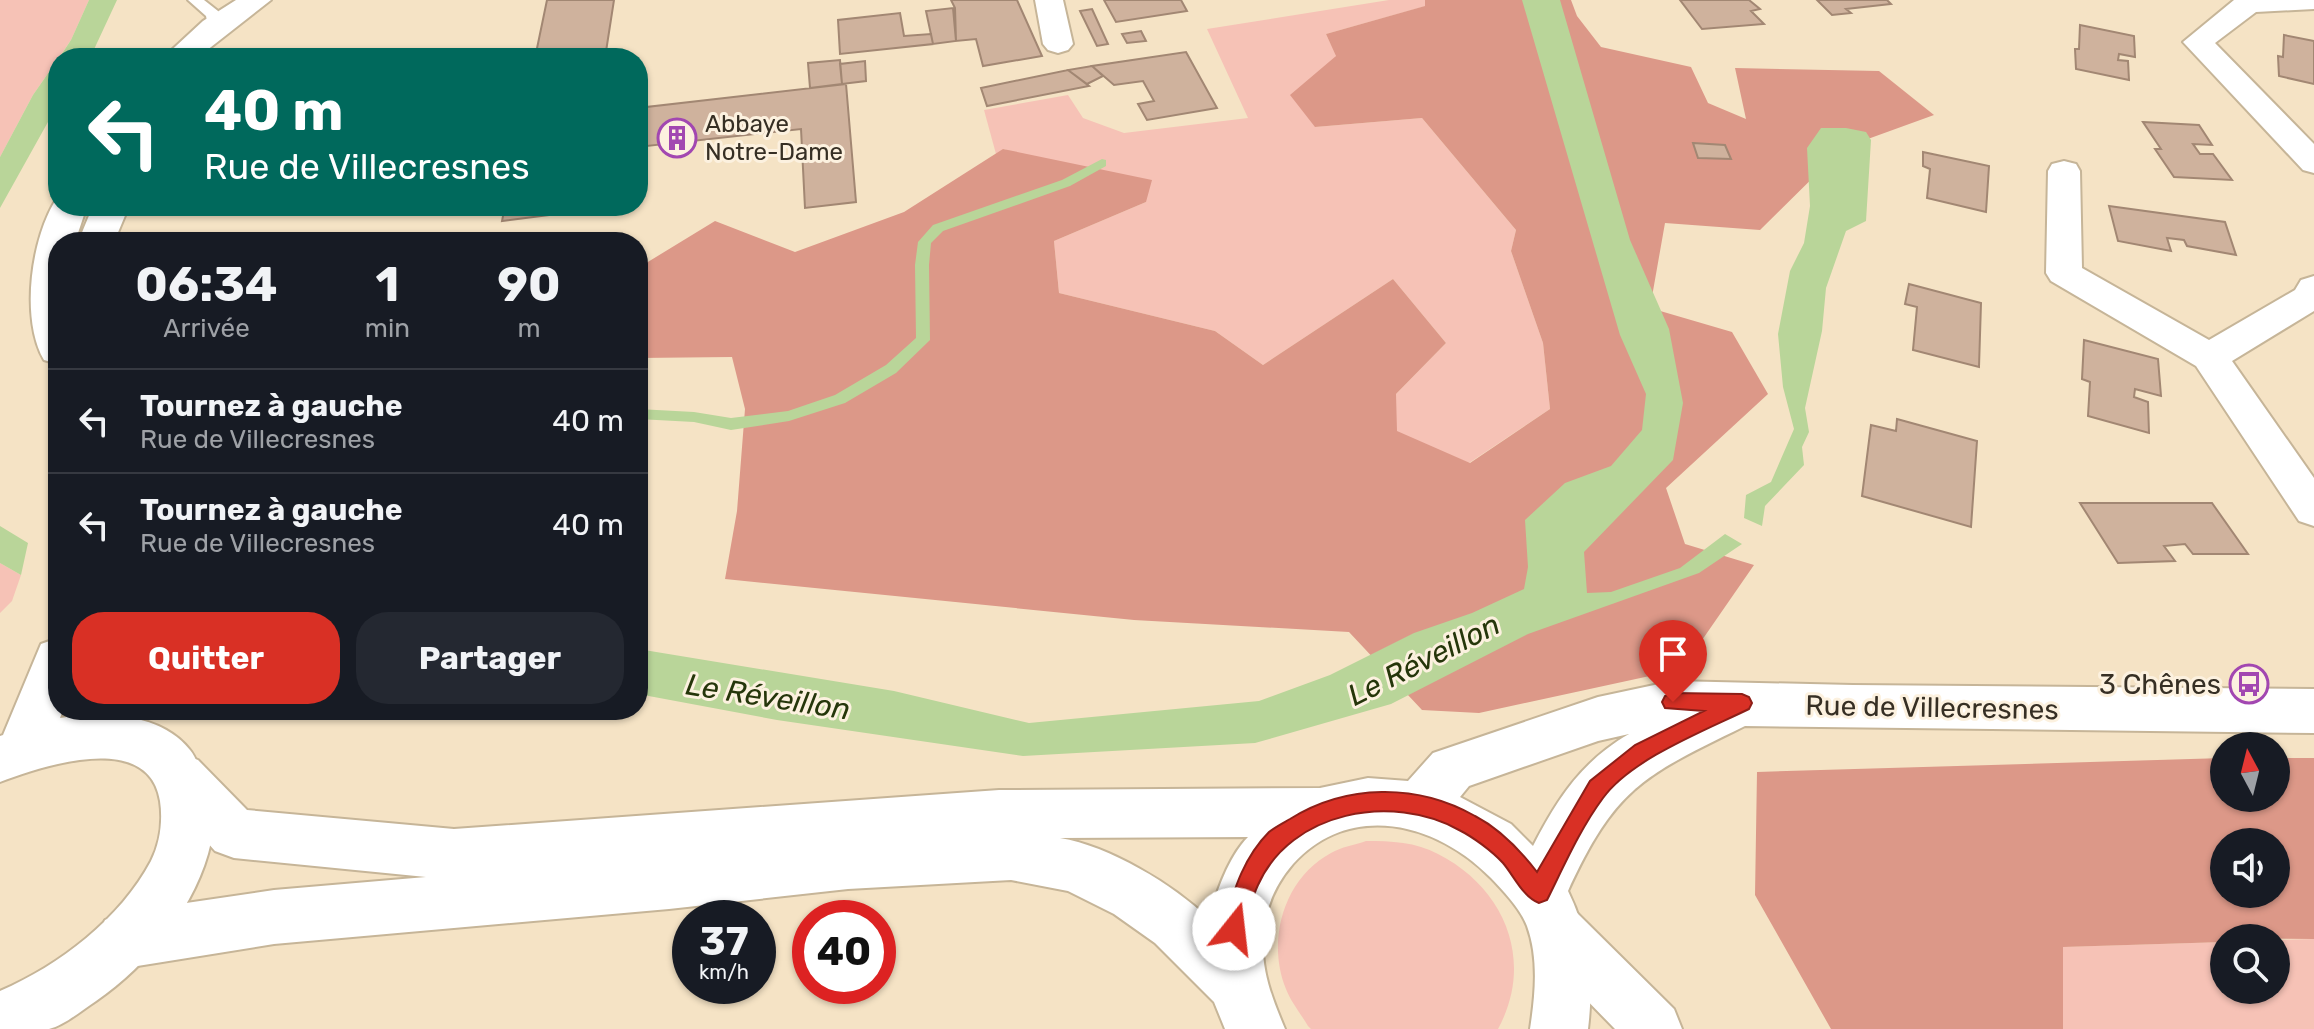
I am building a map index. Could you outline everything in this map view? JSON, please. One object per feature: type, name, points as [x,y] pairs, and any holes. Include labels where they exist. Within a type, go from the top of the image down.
[{"type":"street","points":[[190,48],[214,27],[256,0]]},
{"type":"street","points":[[230,48],[287,0]]},
{"type":"street","points":[[1049,0],[1058,44]]},
{"type":"street","points":[[2314,1],[2248,2],[2198,42],[2314,163]]},
{"type":"street","points":[[2064,171],[2064,273],[2209,357],[2314,510]]},
{"type":"street","points":[[2209,357],[2310,297],[2314,288]]},
{"type":"street","points":[[12,754],[48,679]]},
{"type":"street","name":"Rue de Villecresnes","points":[[1420,805],[1451,769],[1598,719],[1673,702],[1853,707],[2314,711]]},
{"type":"street","name":"Rue de Villecresnes","points":[[1548,912],[1568,835],[1597,788],[1643,752],[1742,703]]},
{"type":"street","points":[[12,754],[127,724],[158,751],[234,833],[454,854],[999,814],[1319,812],[1368,801],[1420,805],[1467,823],[1508,853],[1548,912],[1654,1029]]},
{"type":"street","points":[[0,1021],[30,1009],[81,977],[125,940],[161,895],[182,850],[189,809],[180,776]]},
{"type":"street","points":[[1247,1007],[1234,929],[1248,879],[1277,839],[1319,812]]},
{"type":"street","points":[[125,940],[274,917],[669,883],[848,863],[1011,855],[1074,866],[1133,895],[1175,924],[1247,1007]]},
{"type":"street","points":[[1548,912],[1566,981],[1559,1029]]},
{"type":"lane","points":[[195,0],[213,14],[214,27]]},
{"type":"shaded area","points":[[0,0],[89,0],[65,48],[48,48],[48,73],[0,157]]},
{"type":"shaded area","points":[[1389,0],[1425,0],[1426,6],[1326,34],[1336,55],[1315,127],[1422,118],[1516,230],[1511,251],[1543,343],[1550,409],[1469,463],[1396,432],[1396,394],[1446,343],[1393,279],[1263,365],[1215,331],[1059,293],[1054,241],[1146,202],[1004,149],[996,154],[984,110],[1068,95],[1083,118],[1124,133],[1248,118],[1207,29]]},
{"type":"shaded area","points":[[1425,0],[1571,0],[1577,16],[1601,47],[1691,67],[1708,103],[1746,119],[1735,68],[1879,71],[1934,115],[1843,148],[1760,230],[1665,223],[1650,308],[1732,332],[1768,394],[1666,488],[1685,544],[1754,565],[1682,669],[1479,713],[1422,710],[1349,632],[1134,620],[725,579],[737,511],[745,409],[732,357],[648,358],[648,262],[715,221],[795,252],[904,212],[1003,149],[1152,180],[1146,202],[1054,241],[1059,293],[1215,331],[1263,365],[1393,279],[1446,343],[1396,394],[1397,431],[1470,463],[1550,409],[1543,343],[1511,251],[1516,230],[1422,118],[1315,127],[1290,95],[1336,56],[1326,34],[1425,6]]},
{"type":"shaded area","points":[[0,563],[21,575],[12,601],[0,613]]},
{"type":"shaded area","points":[[2210,758],[2210,812],[2290,812],[2290,758],[2314,758],[2314,939],[2290,939],[2290,924],[2210,924],[2210,942],[2063,947],[2063,1029],[1831,1029],[1755,895],[1757,772]]},
{"type":"shaded area","points":[[1366,841],[1412,845],[1438,854],[1461,868],[1481,886],[1496,906],[1507,929],[1513,953],[1514,978],[1509,1003],[1498,1029],[1311,1029],[1308,1026],[1288,994],[1280,970],[1279,931],[1283,912],[1301,878],[1315,864],[1335,851]]},
{"type":"shaded area","points":[[2314,939],[2314,1029],[2063,1029],[2062,947],[2210,942],[2210,1004],[2290,1004],[2290,940]]},
{"type":"water","points":[[89,0],[117,0],[95,48],[66,48]]},
{"type":"water","name":"Le Réveillon","points":[[1522,0],[1560,0],[1630,240],[1669,329],[1683,403],[1673,460],[1584,552],[1587,593],[1611,592],[1680,568],[1725,534],[1742,544],[1699,573],[1528,634],[1391,704],[1255,743],[1023,756],[777,720],[648,696],[648,651],[894,691],[1029,723],[1259,701],[1330,675],[1414,633],[1472,613],[1524,589],[1528,567],[1525,520],[1565,483],[1611,466],[1642,430],[1646,394],[1620,335]]},
{"type":"water","points":[[48,73],[48,122],[0,208],[0,157]]},
{"type":"water","points":[[1821,128],[1866,132],[1871,140],[1866,221],[1846,231],[1826,288],[1822,331],[1805,408],[1809,432],[1802,447],[1804,465],[1765,506],[1762,526],[1744,518],[1746,495],[1771,482],[1794,429],[1783,387],[1778,334],[1790,271],[1804,243],[1810,206],[1807,148]]},
{"type":"water","points":[[0,526],[28,543],[21,575],[0,563]]},
{"type":"building","points":[[547,0],[614,0],[607,48],[537,48]]},
{"type":"building","points":[[951,0],[1017,0],[1042,56],[983,66],[976,39],[956,41],[955,8]]},
{"type":"building","points":[[1104,0],[1181,0],[1187,11],[1116,22]]},
{"type":"building","points":[[1680,0],[1749,0],[1760,9],[1751,11],[1764,24],[1702,29]]},
{"type":"building","points":[[1817,0],[1887,0],[1891,4],[1846,9],[1851,13],[1832,15]]},
{"type":"building","points":[[953,8],[956,41],[933,44],[926,11]]},
{"type":"building","points":[[1092,9],[1108,44],[1097,46],[1080,11]]},
{"type":"building","points":[[900,13],[904,36],[931,34],[933,44],[840,54],[838,20]]},
{"type":"building","points":[[2080,25],[2134,36],[2135,57],[2119,54],[2118,60],[2128,61],[2129,80],[2076,69],[2075,49],[2079,49]]},
{"type":"building","points":[[1141,31],[1146,41],[1127,43],[1122,34]]},
{"type":"building","points":[[2284,35],[2314,41],[2314,84],[2279,76],[2278,56],[2283,57]]},
{"type":"building","points":[[1186,52],[1217,108],[1147,120],[1138,104],[1154,101],[1143,81],[1114,85],[1092,66]]},
{"type":"building","points":[[840,60],[842,84],[810,88],[808,63]]},
{"type":"building","points":[[865,61],[866,81],[842,84],[840,64]]},
{"type":"building","points":[[1092,66],[1103,76],[1087,84],[1068,70]]},
{"type":"building","points":[[1068,70],[1089,86],[987,106],[981,88]]},
{"type":"building","name":"Abbaye Notre-Dame","points":[[846,84],[856,202],[805,208],[801,129],[648,146],[648,107]]},
{"type":"building","points":[[2143,122],[2199,125],[2212,145],[2193,144],[2200,154],[2213,154],[2232,180],[2174,177],[2155,149],[2161,149]]},
{"type":"building","points":[[1693,143],[1725,145],[1731,159],[1698,158]]},
{"type":"building","points":[[1923,152],[1989,166],[1986,212],[1927,198],[1930,169],[1923,166]]},
{"type":"building","points":[[2109,206],[2225,222],[2236,255],[2187,246],[2184,240],[2167,238],[2171,251],[2118,241]]},
{"type":"building","points":[[503,216],[541,216],[502,221]]},
{"type":"building","points":[[1909,284],[1981,303],[1979,367],[1913,350],[1917,307],[1905,304]]},
{"type":"building","points":[[2084,340],[2158,359],[2161,396],[2135,389],[2134,397],[2148,402],[2149,433],[2088,416],[2090,382],[2082,379]]},
{"type":"building","points":[[1897,419],[1977,441],[1971,527],[1862,496],[1871,425],[1896,431]]},
{"type":"building","points":[[2080,503],[2212,503],[2248,554],[2193,554],[2185,544],[2164,546],[2175,561],[2118,563]]},
{"type":"waterway","points":[[648,415],[694,417],[731,424],[789,416],[840,399],[891,369],[923,340],[922,265],[925,242],[938,228],[1066,183],[1102,163]]},
{"type":"place","name":"Abbaye Notre-Dame","points":[[677,138]]},
{"type":"place","name":"3 Chênes","points":[[2249,684]]},
{"type":"route","points":[[1234,929],[1248,879],[1277,839],[1319,812],[1368,801],[1420,805],[1467,823],[1508,853],[1539,892],[1568,835],[1597,788],[1643,752],[1742,703],[1673,702]]}]
